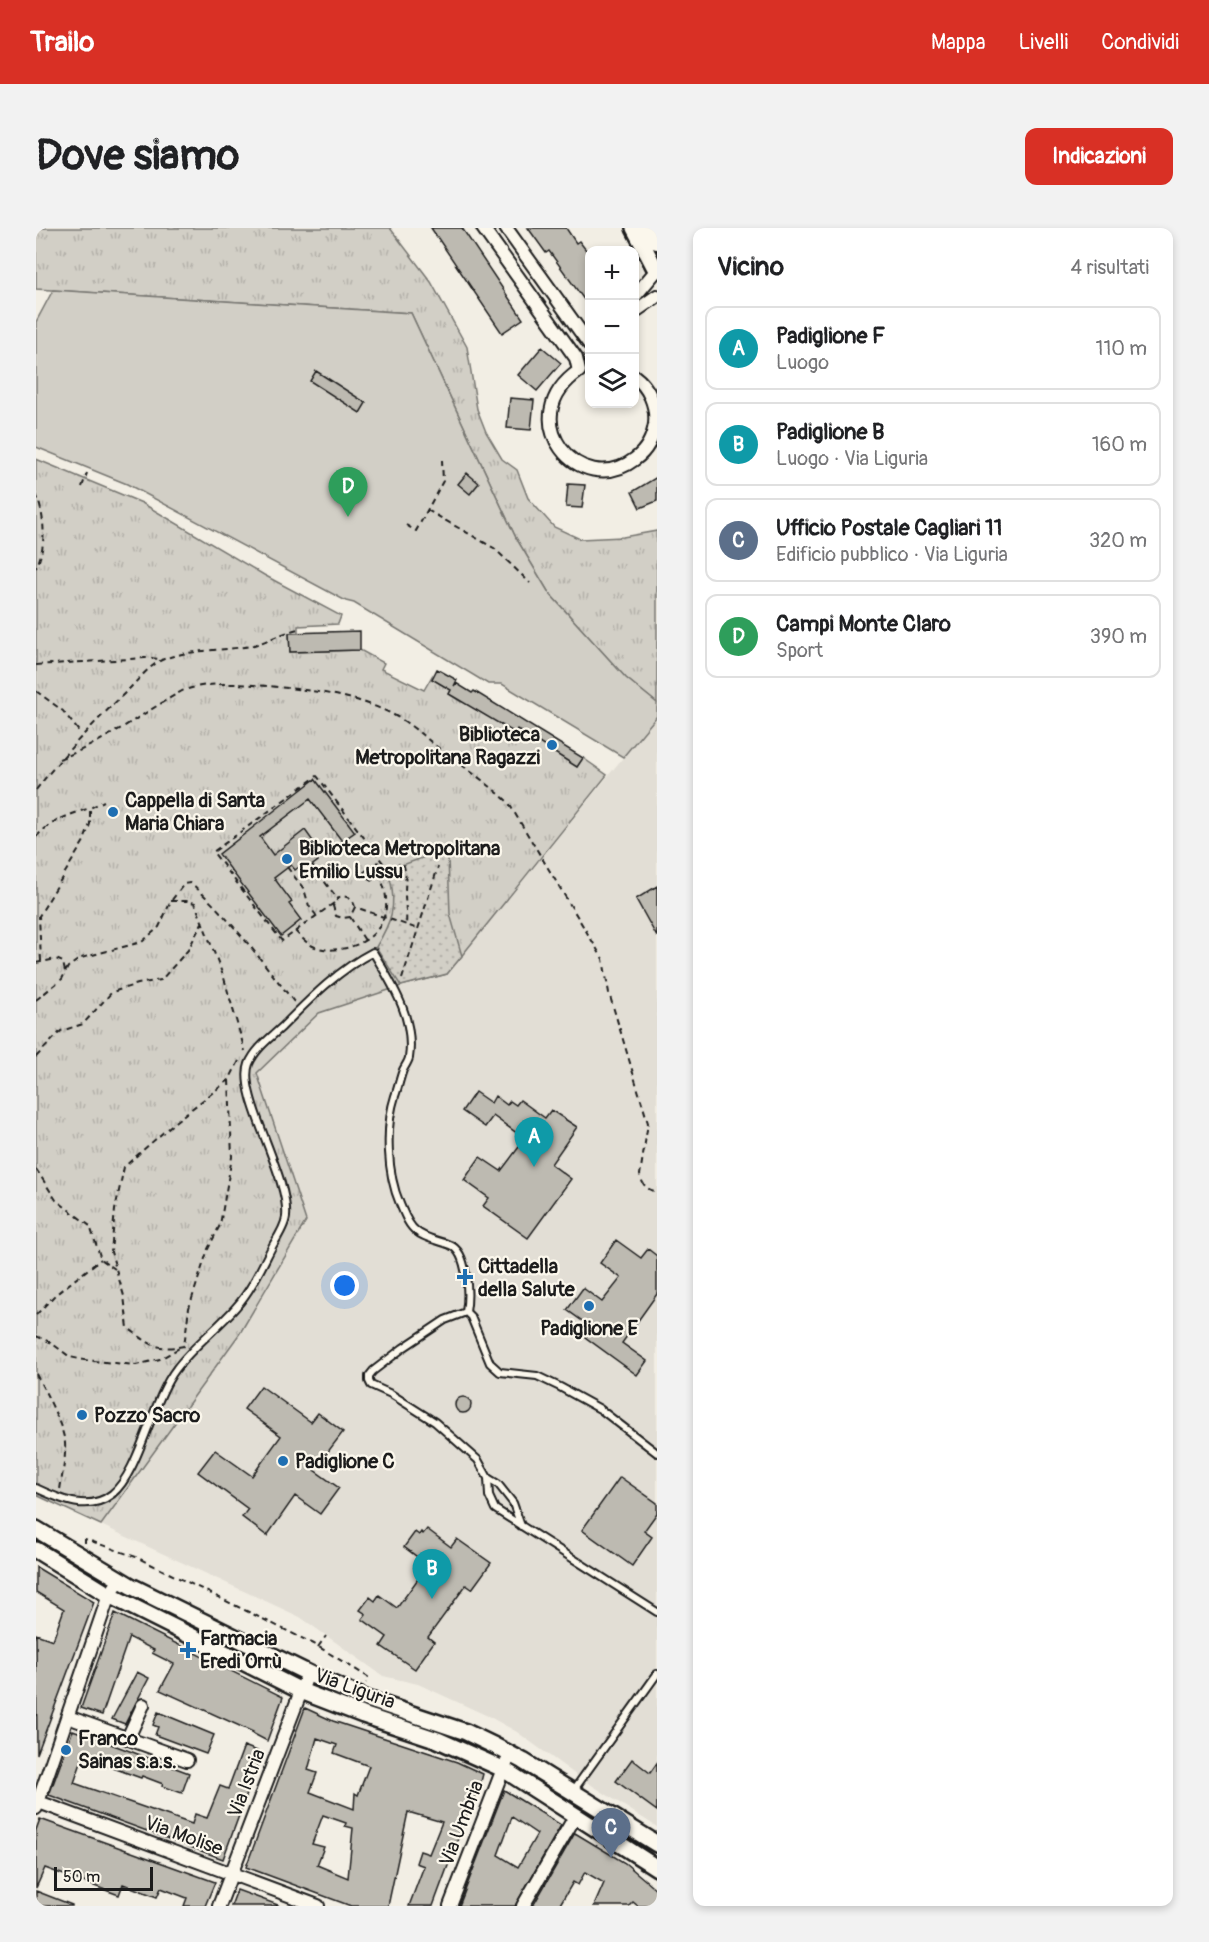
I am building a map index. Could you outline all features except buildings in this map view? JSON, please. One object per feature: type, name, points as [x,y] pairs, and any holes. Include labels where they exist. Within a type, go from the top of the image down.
[{"type":"highway","points":[[648,228],[657,239]]},
{"type":"street","points":[[483,228],[576,358],[579,371],[568,379],[556,396],[550,416],[557,443],[565,454],[576,463],[603,470],[630,463],[644,450],[653,434],[656,422],[652,398],[639,381]]},
{"type":"street","points":[[506,228],[584,333],[562,340]]},
{"type":"street","points":[[634,228],[657,272]]},
{"type":"street","points":[[639,292],[657,272],[657,264]]},
{"type":"street","points":[[639,309],[657,296]]},
{"type":"street","name":"Via Liguria","points":[[36,1529],[120,1580],[308,1673],[367,1699],[466,1732],[511,1754],[657,1844]]},
{"type":"street","name":"Via Liguria","points":[[36,1550],[109,1595],[301,1691],[438,1740],[503,1769],[657,1868]]},
{"type":"street","points":[[37,1803],[109,1595],[120,1580]]},
{"type":"street","name":"Via Istria","points":[[219,1906],[308,1673]]},
{"type":"street","points":[[128,1738],[143,1705]]},
{"type":"street","points":[[68,1717],[187,1760]]},
{"type":"street","name":"Via Umbria","points":[[450,1906],[503,1769],[511,1754]]},
{"type":"street","name":"Via Molise","points":[[37,1803],[318,1906]]},
{"type":"street","points":[[523,1906],[576,1815]]},
{"type":"lane","points":[[36,1488],[79,1504],[98,1502],[113,1494],[130,1469],[151,1416],[174,1371],[236,1307],[257,1277],[286,1220],[286,1208],[282,1187],[252,1097],[248,1081],[248,1067],[253,1055],[300,1009],[350,966],[373,952],[395,988],[405,1014],[409,1039],[409,1060],[402,1072],[391,1113],[389,1152],[394,1190],[414,1230],[425,1238],[452,1245],[458,1250],[467,1287],[466,1311],[471,1317],[490,1363],[500,1372],[537,1376],[560,1387],[600,1409],[657,1453]]},
{"type":"lane","points":[[466,1311],[445,1320],[403,1348],[373,1371],[369,1376],[369,1382],[435,1422],[478,1460],[488,1478],[489,1496],[495,1509],[657,1612]]},
{"type":"lane","points":[[488,1478],[498,1484],[513,1503],[521,1526]]},
{"type":"lane","points":[[573,1791],[657,1674]]},
{"type":"path","points":[[406,525],[416,531],[443,481],[442,460]]},
{"type":"path","points":[[82,487],[87,473]]},
{"type":"path","points":[[36,494],[44,517],[40,560],[36,568]]},
{"type":"path","points":[[427,510],[494,548],[530,583]]},
{"type":"path","points":[[36,665],[145,658],[163,659],[190,653],[252,646],[298,629]]},
{"type":"path","points":[[36,790],[59,759],[82,735],[163,659]]},
{"type":"path","points":[[59,759],[76,753],[112,734],[182,691],[209,685],[320,691],[373,705],[406,722],[486,782],[508,802],[603,959],[609,993],[648,1123],[640,1175],[648,1189],[657,1191]]},
{"type":"path","points":[[36,691],[63,711],[82,735]]},
{"type":"path","points":[[390,872],[317,776],[213,852],[282,941],[342,896],[350,898],[355,907],[418,929]]},
{"type":"path","points":[[36,837],[57,820],[104,801]]},
{"type":"path","points":[[41,961],[39,916],[84,841],[90,824],[90,808]]},
{"type":"path","points":[[296,931],[314,947],[336,950],[366,941],[374,934],[385,916],[386,899],[381,879],[390,872],[390,867],[403,863],[407,881],[406,925]]},
{"type":"path","points":[[312,866],[338,898]]},
{"type":"path","points":[[288,867],[304,889],[309,906],[316,915]]},
{"type":"path","points":[[402,979],[438,867]]},
{"type":"path","points":[[36,1000],[62,979],[68,967],[81,958],[142,942],[159,927],[171,901],[184,884],[192,883],[234,928],[300,1009]]},
{"type":"path","points":[[171,901],[195,903],[224,978],[245,1050],[229,1080],[176,1121],[124,1167],[112,1230],[111,1252],[124,1296],[128,1328],[154,1346],[170,1348],[184,1346],[191,1351]]},
{"type":"path","points":[[334,903],[333,909],[336,916],[350,917]]},
{"type":"path","points":[[350,917],[355,907]]},
{"type":"path","points":[[350,917],[373,952]]},
{"type":"path","points":[[36,1057],[61,1031],[83,1024],[112,992],[162,980],[189,950],[203,921]]},
{"type":"path","points":[[36,963],[56,958],[63,962],[65,973]]},
{"type":"path","points":[[184,1346],[189,1308],[208,1249],[220,1225],[232,1157],[232,1110],[229,1080]]},
{"type":"path","points":[[36,1169],[56,1200],[90,1226],[101,1259],[116,1270]]},
{"type":"path","points":[[36,1315],[55,1295],[101,1259]]},
{"type":"path","points":[[36,1336],[50,1342],[70,1357],[136,1365],[160,1359],[184,1346]]},
{"type":"path","points":[[36,1374],[64,1440],[65,1456],[58,1498]]},
{"type":"path","points":[[93,1547],[84,1542],[85,1539],[136,1557],[318,1647],[368,1677],[365,1688]]},
{"type":"path","points":[[318,1647],[326,1636]]},
{"type":"shaded area","name":"Cittadella della Salute","points":[[657,716],[657,1827],[576,1775],[517,1732],[490,1717],[418,1684],[383,1676],[300,1617],[101,1525],[240,1333],[306,1222],[257,1073],[319,1013],[447,973]]},
{"type":"green space","points":[[36,228],[390,228],[431,282],[467,347],[477,409],[486,432],[502,459],[517,470],[528,498],[554,527],[580,539],[623,537],[657,531],[657,703],[626,678],[549,593],[516,538],[411,313],[36,289]]},
{"type":"green space","points":[[53,290],[411,313],[516,538],[549,593],[626,678],[657,703],[657,716],[623,757],[502,684],[488,684],[354,603],[346,601],[127,484],[36,447],[36,322]]},
{"type":"green space","points":[[36,459],[142,503],[264,575],[341,616],[338,624],[298,626],[298,633],[289,633],[290,652],[360,650],[384,663],[381,669],[424,690],[432,676],[432,679],[451,690],[449,694],[461,702],[462,700],[515,732],[517,729],[577,767],[583,758],[607,775],[447,974],[401,986],[319,1013],[257,1073],[306,1221],[240,1333],[101,1525],[36,1495]]},
{"type":"green space","points":[[440,855],[448,857],[450,914],[462,956],[447,974],[401,986],[376,947],[386,930],[393,906],[390,878],[394,874],[394,868],[425,857]]},
{"type":"place","name":"Campi Monte Claro","points":[[348,517]]},
{"type":"place","name":"Biblioteca Metropolitana Ragazzi","points":[[552,745]]},
{"type":"place","name":"Cappella di Santa Maria Chiara","points":[[113,812]]},
{"type":"place","name":"Biblioteca Metropolitana Emilio Lussu","points":[[287,859]]},
{"type":"place","name":"Padiglione F","points":[[534,1167]]},
{"type":"place","name":"Cittadella della Salute","points":[[465,1277]]},
{"type":"place","name":"Padiglione E","points":[[589,1306]]},
{"type":"place","name":"Pozzo Sacro","points":[[82,1415]]},
{"type":"place","name":"Padiglione C","points":[[283,1461]]},
{"type":"place","name":"Padiglione B","points":[[432,1599]]},
{"type":"place","name":"Farmacia Eredi Orrù","points":[[188,1650]]},
{"type":"place","name":"Franco Sainas s.a.s.","points":[[66,1750]]},
{"type":"place","name":"Ufficio Postale Cagliari 11","points":[[611,1858]]}]
